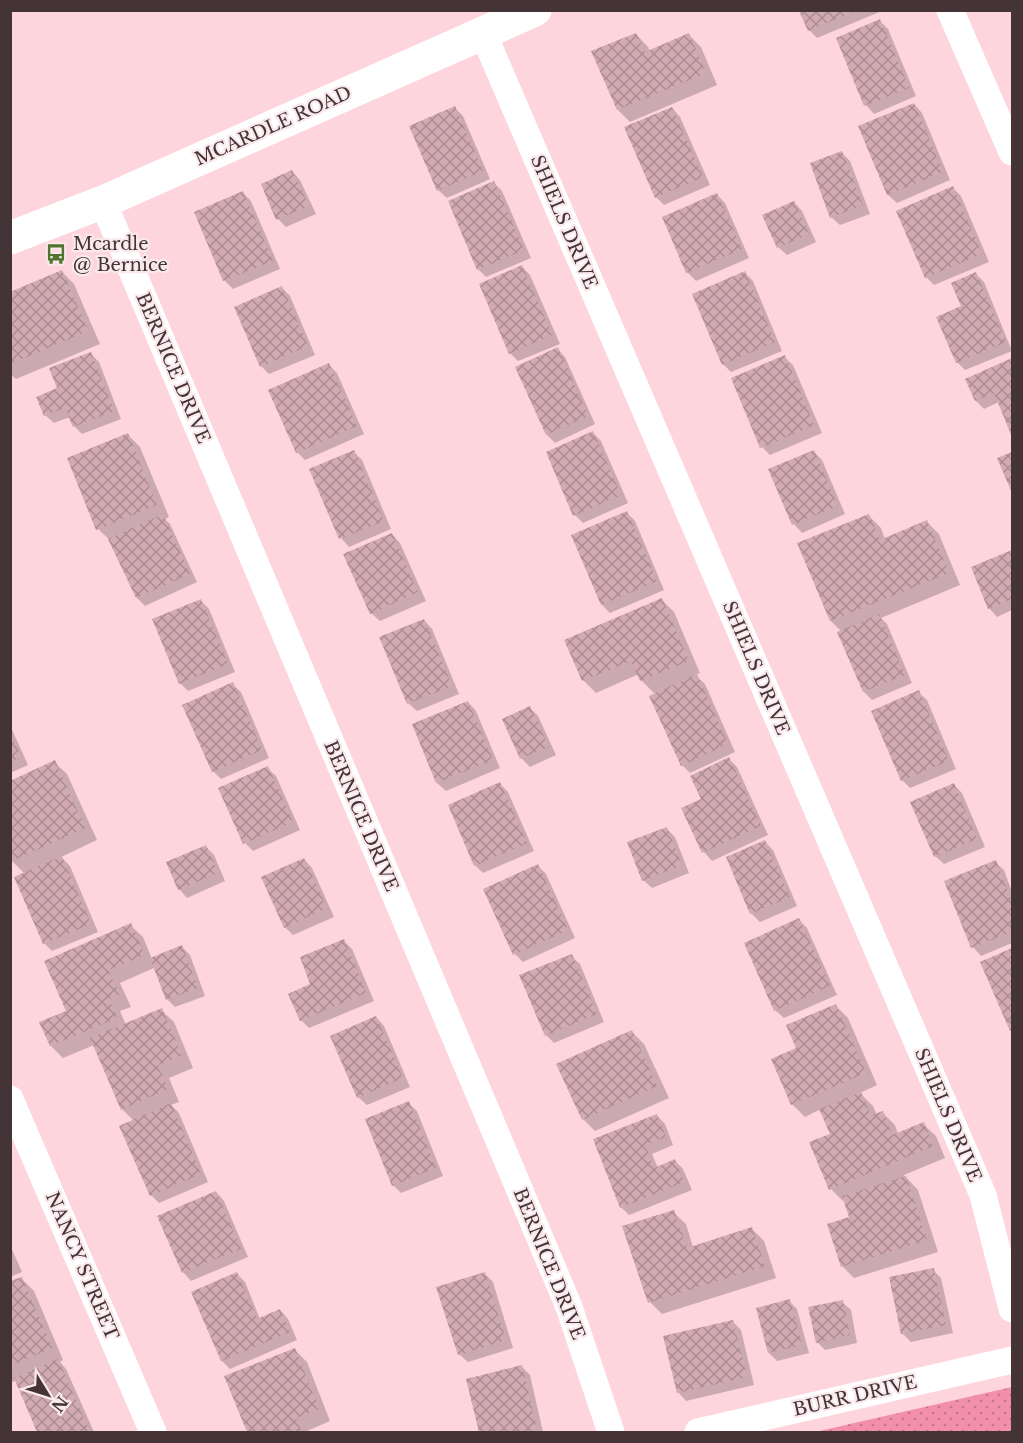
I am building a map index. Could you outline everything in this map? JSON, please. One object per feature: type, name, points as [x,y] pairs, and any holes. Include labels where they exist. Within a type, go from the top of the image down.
[{"type":"main road","name":"MCARDLE ROAD","points":[[10,238],[103,202],[535,10]]},
{"type":"street","points":[[951,10],[1012,152]]},
{"type":"street","name":"SHIELS DRIVE","points":[[483,33],[983,1195],[1012,1309]]},
{"type":"street","name":"BERNICE DRIVE","points":[[103,202],[569,1307],[611,1432]]},
{"type":"street","name":"NANCY STREET","points":[[10,1099],[153,1432]]},
{"type":"street","name":"BURR DRIVE","points":[[698,1432],[1012,1360]]},
{"type":"shaded area","points":[[1012,1387],[1012,1432],[815,1432]]},
{"type":"building","points":[[799,11],[855,11],[808,31]]},
{"type":"building","points":[[880,19],[909,88],[864,106],[836,38]]},
{"type":"building","points":[[636,33],[645,52],[689,33],[706,73],[617,110],[591,51]]},
{"type":"building","points":[[914,103],[943,172],[887,195],[858,126]]},
{"type":"building","points":[[455,106],[483,171],[437,191],[409,126]]},
{"type":"building","points":[[672,107],[703,177],[655,198],[624,127]]},
{"type":"building","points":[[842,151],[863,205],[830,218],[810,163]]},
{"type":"building","points":[[292,170],[309,206],[276,220],[261,184]]},
{"type":"building","points":[[494,181],[524,250],[477,270],[448,201]]},
{"type":"building","points":[[953,186],[982,254],[925,278],[896,211]]},
{"type":"building","points":[[243,191],[273,261],[223,281],[194,212]]},
{"type":"building","points":[[717,193],[742,249],[686,273],[662,217]]},
{"type":"building","points":[[794,201],[809,234],[777,248],[762,215]]},
{"type":"building","points":[[522,265],[552,335],[509,354],[479,284]]},
{"type":"building","points":[[62,270],[88,331],[10,364],[10,292]]},
{"type":"building","points":[[745,271],[775,342],[722,365],[692,294]]},
{"type":"building","points":[[976,272],[1006,342],[956,363],[936,317],[961,306],[951,283]]},
{"type":"building","points":[[282,286],[308,346],[260,367],[234,307]]},
{"type":"building","points":[[558,347],[588,416],[546,435],[515,367]]},
{"type":"building","points":[[91,352],[114,411],[73,427],[65,408],[44,416],[36,397],[57,388],[49,368]]},
{"type":"building","points":[[785,355],[814,425],[760,448],[731,378]]},
{"type":"building","points":[[1012,358],[1012,437],[994,393],[975,401],[965,379]]},
{"type":"building","points":[[329,363],[357,426],[296,453],[268,390]]},
{"type":"building","points":[[593,431],[621,495],[573,516],[546,452]]},
{"type":"building","points":[[128,433],[157,505],[96,530],[67,458]]},
{"type":"building","points":[[354,450],[384,521],[339,539],[309,469]]},
{"type":"building","points":[[814,450],[838,506],[792,525],[768,469]]},
{"type":"building","points":[[1012,452],[1012,493],[997,458]]},
{"type":"building","points":[[627,511],[657,581],[601,605],[571,535]]},
{"type":"building","points":[[163,514],[190,574],[136,598],[108,539]]},
{"type":"building","points":[[869,514],[880,540],[927,520],[949,573],[830,621],[797,543]]},
{"type":"building","points":[[392,533],[418,592],[370,614],[343,554]]},
{"type":"building","points":[[1012,550],[1012,599],[988,609],[971,567]]},
{"type":"building","points":[[662,598],[689,661],[640,681],[631,661],[582,681],[564,640]]},
{"type":"building","points":[[201,599],[228,664],[179,684],[152,619]]},
{"type":"building","points":[[879,614],[905,675],[863,692],[837,632]]},
{"type":"building","points":[[424,619],[452,686],[407,704],[379,637]]},
{"type":"building","points":[[697,674],[728,744],[681,766],[649,696]]},
{"type":"building","points":[[233,682],[262,750],[212,772],[182,705]]},
{"type":"building","points":[[919,690],[949,761],[901,781],[871,711]]},
{"type":"building","points":[[468,701],[493,760],[436,783],[412,724]]},
{"type":"building","points":[[530,706],[549,747],[520,759],[502,719]]},
{"type":"building","points":[[10,733],[21,757],[10,762]]},
{"type":"building","points":[[729,757],[761,826],[702,853],[681,808],[701,799],[690,776]]},
{"type":"building","points":[[55,760],[85,828],[10,862],[10,781]]},
{"type":"building","points":[[268,766],[293,822],[243,844],[218,788]]},
{"type":"building","points":[[500,782],[527,843],[474,866],[448,805]]},
{"type":"building","points":[[954,783],[977,839],[934,857],[910,802]]},
{"type":"building","points":[[667,827],[682,865],[642,881],[627,842]]},
{"type":"building","points":[[765,840],[790,897],[750,914],[726,857]]},
{"type":"building","points":[[206,845],[218,873],[178,890],[166,862]]},
{"type":"building","points":[[62,856],[91,924],[43,944],[14,877]]},
{"type":"building","points":[[304,858],[327,908],[284,928],[261,877]]},
{"type":"building","points":[[996,860],[1012,902],[1012,932],[971,948],[944,881]]},
{"type":"building","points":[[538,864],[568,930],[513,955],[483,889]]},
{"type":"building","points":[[799,918],[830,986],[774,1011],[744,943]]},
{"type":"building","points":[[131,923],[145,955],[108,970],[120,994],[109,999],[117,1018],[50,1046],[39,1022],[66,1011],[44,961]]},
{"type":"building","points":[[344,939],[366,993],[300,1021],[288,994],[310,984],[300,957]]},
{"type":"building","points":[[182,945],[198,988],[166,1000],[150,958]]},
{"type":"building","points":[[1012,948],[1012,1030],[1010,1031],[980,962]]},
{"type":"building","points":[[572,954],[597,1014],[545,1036],[519,975]]},
{"type":"building","points":[[836,1004],[866,1073],[791,1105],[771,1059],[796,1048],[786,1025]]},
{"type":"building","points":[[162,1008],[182,1055],[158,1065],[168,1089],[121,1110],[90,1038]]},
{"type":"building","points":[[376,1016],[403,1078],[357,1098],[330,1036]]},
{"type":"building","points":[[632,1030],[657,1086],[582,1120],[556,1064]]},
{"type":"building","points":[[861,1092],[871,1115],[883,1111],[892,1135],[924,1122],[933,1146],[829,1190],[809,1142],[830,1134],[819,1109]]},
{"type":"building","points":[[409,1101],[436,1168],[392,1186],[365,1119]]},
{"type":"building","points":[[171,1103],[201,1174],[150,1196],[119,1126]]},
{"type":"building","points":[[657,1114],[666,1137],[645,1145],[654,1168],[675,1159],[684,1182],[620,1208],[593,1139]]},
{"type":"building","points":[[906,1176],[927,1240],[841,1267],[827,1224],[849,1217],[842,1196]]},
{"type":"building","points":[[216,1191],[241,1249],[182,1273],[157,1216]]},
{"type":"building","points":[[674,1210],[687,1248],[752,1227],[765,1266],[648,1303],[622,1226]]},
{"type":"building","points":[[934,1268],[946,1325],[901,1334],[889,1277]]},
{"type":"building","points":[[237,1272],[257,1319],[280,1309],[290,1332],[221,1361],[191,1292]]},
{"type":"building","points":[[485,1272],[506,1340],[458,1355],[436,1287]]},
{"type":"building","points":[[22,1277],[52,1348],[10,1366],[10,1281]]},
{"type":"building","points":[[790,1299],[802,1345],[768,1353],[756,1308]]},
{"type":"building","points":[[843,1300],[850,1335],[816,1343],[808,1307]]},
{"type":"building","points":[[733,1320],[747,1377],[677,1393],[663,1336]]},
{"type":"building","points":[[295,1348],[319,1409],[296,1418],[302,1432],[247,1432],[224,1376]]},
{"type":"building","points":[[58,1359],[89,1430],[85,1432],[37,1432],[14,1378]]},
{"type":"building","points":[[522,1365],[537,1429],[524,1432],[479,1432],[466,1379]]},
{"type":"place","name":"Mcardle @ Bernice","points":[[56,254]]}]
